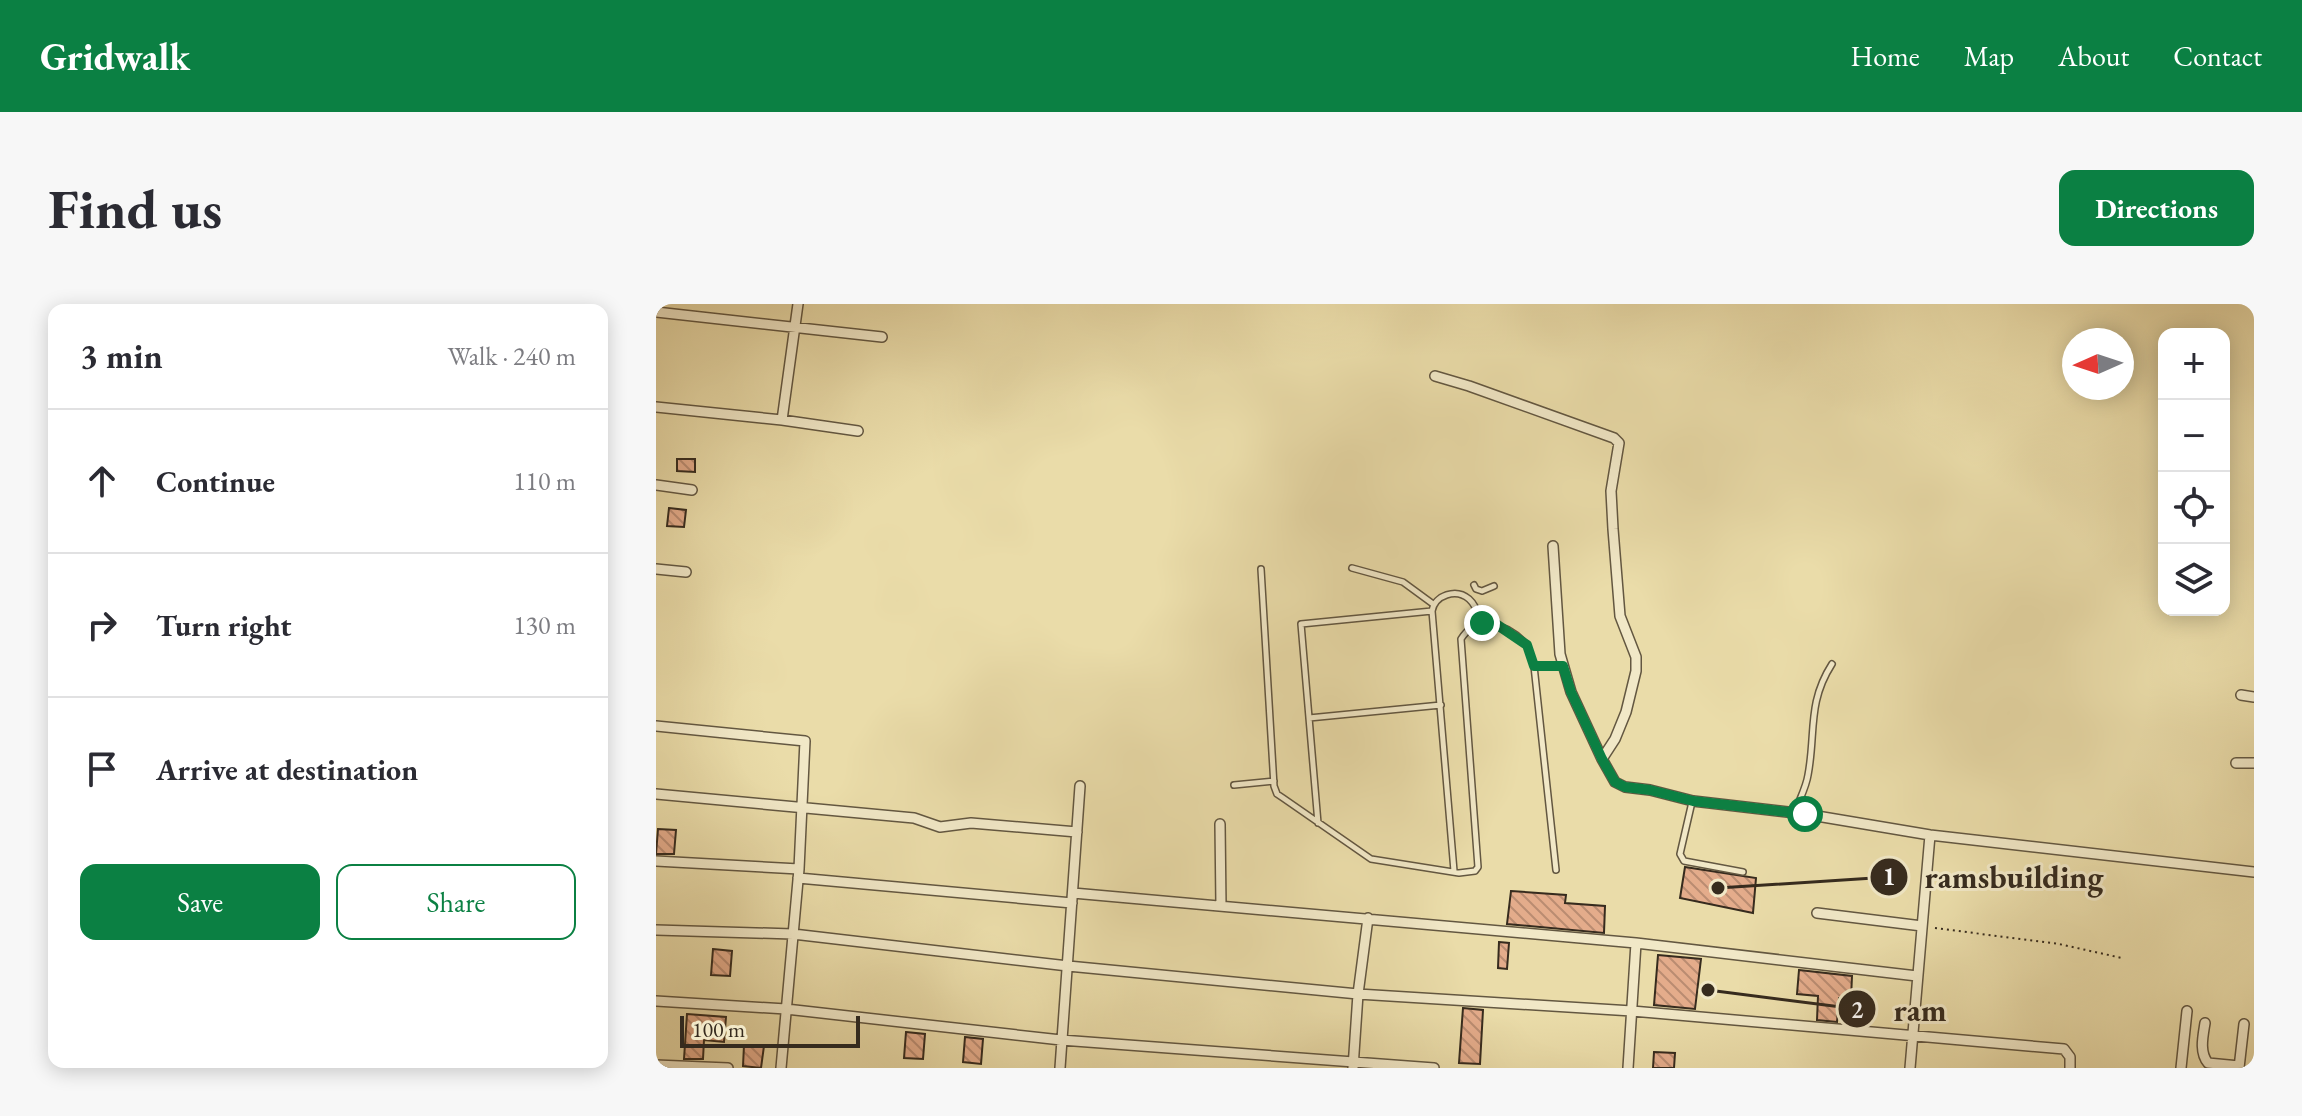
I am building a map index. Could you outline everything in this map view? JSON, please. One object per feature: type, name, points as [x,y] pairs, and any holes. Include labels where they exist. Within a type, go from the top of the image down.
[{"type":"street","points":[[782,420],[798,304]]},
{"type":"street","points":[[656,312],[882,337]]},
{"type":"street","points":[[1435,376],[1614,438],[1619,443],[1611,491],[1613,529],[1620,616],[1636,657],[1636,671],[1626,712],[1615,739],[1602,759]]},
{"type":"street","points":[[656,407],[858,431]]},
{"type":"street","points":[[656,485],[692,490]]},
{"type":"street","points":[[1553,546],[1563,666],[1571,692],[1602,759],[1615,782],[1625,787],[1693,801],[1795,813],[1930,835],[2254,872]]},
{"type":"street","points":[[656,569],[686,572]]},
{"type":"street","points":[[2241,695],[2254,697]]},
{"type":"street","points":[[656,726],[805,741],[798,873],[781,1068]]},
{"type":"street","points":[[2236,763],[2254,763]]},
{"type":"street","points":[[1060,1068],[1080,786]]},
{"type":"street","points":[[656,794],[914,818],[940,827],[971,823],[1077,832]]},
{"type":"street","points":[[1220,824],[1221,906]]},
{"type":"street","points":[[1910,1068],[1930,835]]},
{"type":"street","points":[[656,861],[1072,898],[1368,918],[1636,943],[1917,976]]},
{"type":"street","points":[[1817,913],[1922,926]]},
{"type":"street","points":[[1353,1064],[1368,918]]},
{"type":"street","points":[[656,930],[793,934],[1068,966],[1358,994],[1632,1011],[2064,1049],[2070,1057],[2070,1068]]},
{"type":"street","points":[[1628,1068],[1636,943]]},
{"type":"street","points":[[656,1001],[786,1009],[1061,1040],[1434,1068]]},
{"type":"street","points":[[2181,1068],[2187,1011]]},
{"type":"street","points":[[2205,1023],[2204,1059],[2208,1063],[2239,1067],[2244,1024]]},
{"type":"street","points":[[656,1065],[728,1068]]},
{"type":"lane","points":[[1352,568],[1403,582],[1433,604]]},
{"type":"lane","points":[[1261,569],[1277,794],[1371,859],[1459,873],[1478,867],[1461,639],[1466,630],[1482,623],[1496,624],[1527,645],[1534,666],[1556,870]]},
{"type":"lane","points":[[1474,585],[1482,591],[1494,586]]},
{"type":"lane","points":[[1475,607],[1482,591]]},
{"type":"lane","points":[[1454,871],[1433,604],[1440,597],[1461,595],[1472,602],[1482,623]]},
{"type":"lane","points":[[1318,823],[1301,624],[1432,611]]},
{"type":"lane","points":[[1795,813],[1808,778],[1814,705],[1821,682],[1832,664]]},
{"type":"lane","points":[[1534,666],[1563,666]]},
{"type":"lane","points":[[1309,718],[1441,705]]},
{"type":"lane","points":[[1234,785],[1274,781]]},
{"type":"lane","points":[[1693,801],[1681,858],[1743,872]]},
{"type":"path","points":[[1922,926],[2059,944],[2122,958]]},
{"type":"building","points":[[677,459],[695,459],[695,472],[677,471]]},
{"type":"building","points":[[669,508],[686,510],[684,527],[667,526]]},
{"type":"building","points":[[658,829],[676,830],[674,854],[656,854]]},
{"type":"building","points":[[1685,867],[1756,878],[1753,913],[1680,898]]},
{"type":"building","points":[[1511,891],[1566,895],[1565,903],[1605,906],[1604,933],[1507,924]]},
{"type":"building","points":[[1499,942],[1509,943],[1507,969],[1498,968]]},
{"type":"building","points":[[713,949],[732,951],[730,976],[711,975]]},
{"type":"building","points":[[1658,955],[1701,959],[1695,1009],[1654,1005]]},
{"type":"building","points":[[1799,970],[1852,976],[1851,999],[1839,998],[1837,1022],[1817,1020],[1818,996],[1797,994]]},
{"type":"building","points":[[1463,1008],[1483,1010],[1480,1064],[1459,1063]]},
{"type":"building","points":[[687,1014],[726,1017],[724,1042],[704,1040],[703,1059],[684,1059]]},
{"type":"building","points":[[906,1032],[925,1034],[923,1059],[904,1058]]},
{"type":"building","points":[[965,1037],[983,1039],[981,1064],[963,1062]]},
{"type":"building","points":[[744,1045],[764,1046],[761,1068],[743,1066]]},
{"type":"building","points":[[1654,1052],[1675,1053],[1674,1068],[1653,1068]]},
{"type":"place","name":"ramsbuilding","points":[[1718,888]]},
{"type":"place","name":"ram","points":[[1708,990]]},
{"type":"route","points":[[1482,623],[1496,624],[1527,645],[1534,666],[1563,666],[1571,692],[1615,782],[1625,787],[1693,801],[1805,814]]}]
